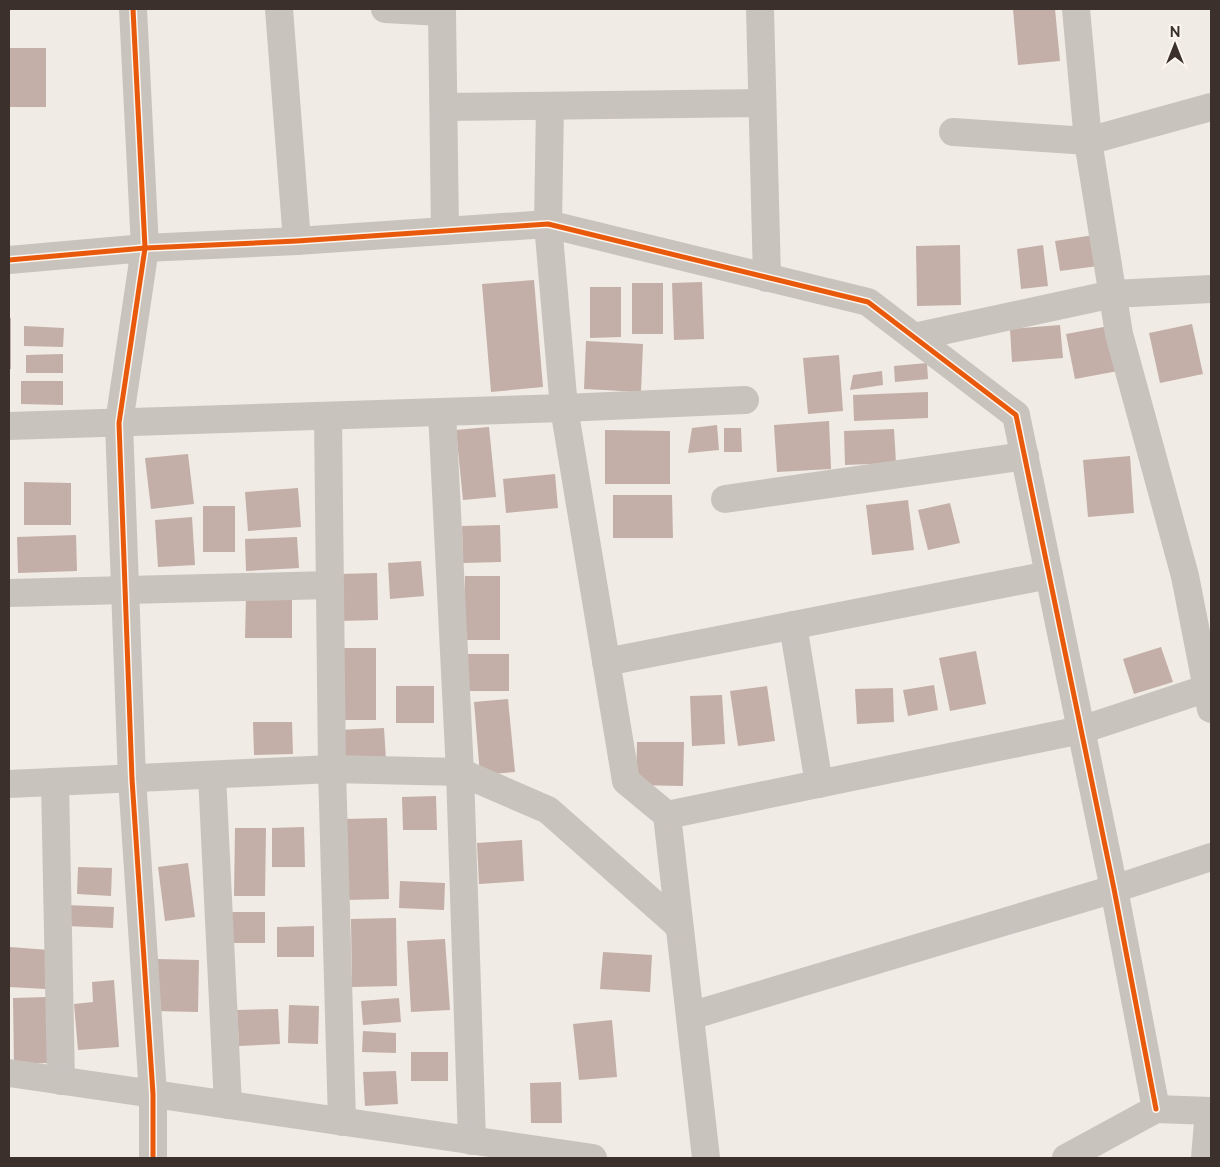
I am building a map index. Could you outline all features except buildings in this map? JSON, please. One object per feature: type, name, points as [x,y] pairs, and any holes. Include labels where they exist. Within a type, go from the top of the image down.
[{"type":"street","points":[[133,9],[145,248],[119,423],[132,779],[153,1094],[153,1158]]},
{"type":"street","points":[[279,9],[297,241]]},
{"type":"street","points":[[385,9],[442,12],[445,231]]},
{"type":"street","points":[[760,9],[768,278]]},
{"type":"street","points":[[667,815],[1081,730],[1210,695],[1185,576],[1119,334],[1088,141],[1076,9]]},
{"type":"street","points":[[444,108],[762,103]]},
{"type":"street","points":[[550,106],[548,224],[564,408],[626,781],[667,815],[706,1158]]},
{"type":"street","points":[[953,132],[1088,141],[1211,107]]},
{"type":"street","points":[[9,260],[145,248],[297,241],[548,224],[868,302],[1016,415],[1114,888],[1156,1109]]},
{"type":"street","points":[[914,337],[1113,294],[1211,289]]},
{"type":"street","points":[[9,426],[564,408],[745,400]]},
{"type":"street","points":[[442,412],[460,772],[472,1141]]},
{"type":"street","points":[[328,416],[332,769],[342,1122]]},
{"type":"street","points":[[725,499],[1025,456]]},
{"type":"street","points":[[606,662],[1049,575]]},
{"type":"street","points":[[9,593],[330,585]]},
{"type":"street","points":[[793,625],[819,784]]},
{"type":"street","points":[[9,784],[332,769],[460,772],[548,810],[679,926]]},
{"type":"street","points":[[212,775],[228,1105]]},
{"type":"street","points":[[55,782],[61,1081]]},
{"type":"street","points":[[690,1016],[1211,857]]},
{"type":"street","points":[[9,1074],[593,1158]]},
{"type":"street","points":[[1066,1158],[1156,1109],[1210,1111],[1205,1158]]},
{"type":"cycle path","points":[[133,9],[145,248],[119,423],[132,779],[153,1094],[153,1158]]},
{"type":"cycle path","points":[[9,260],[145,248],[297,241],[548,224],[868,302],[1016,415],[1114,889],[1156,1109]]}]
